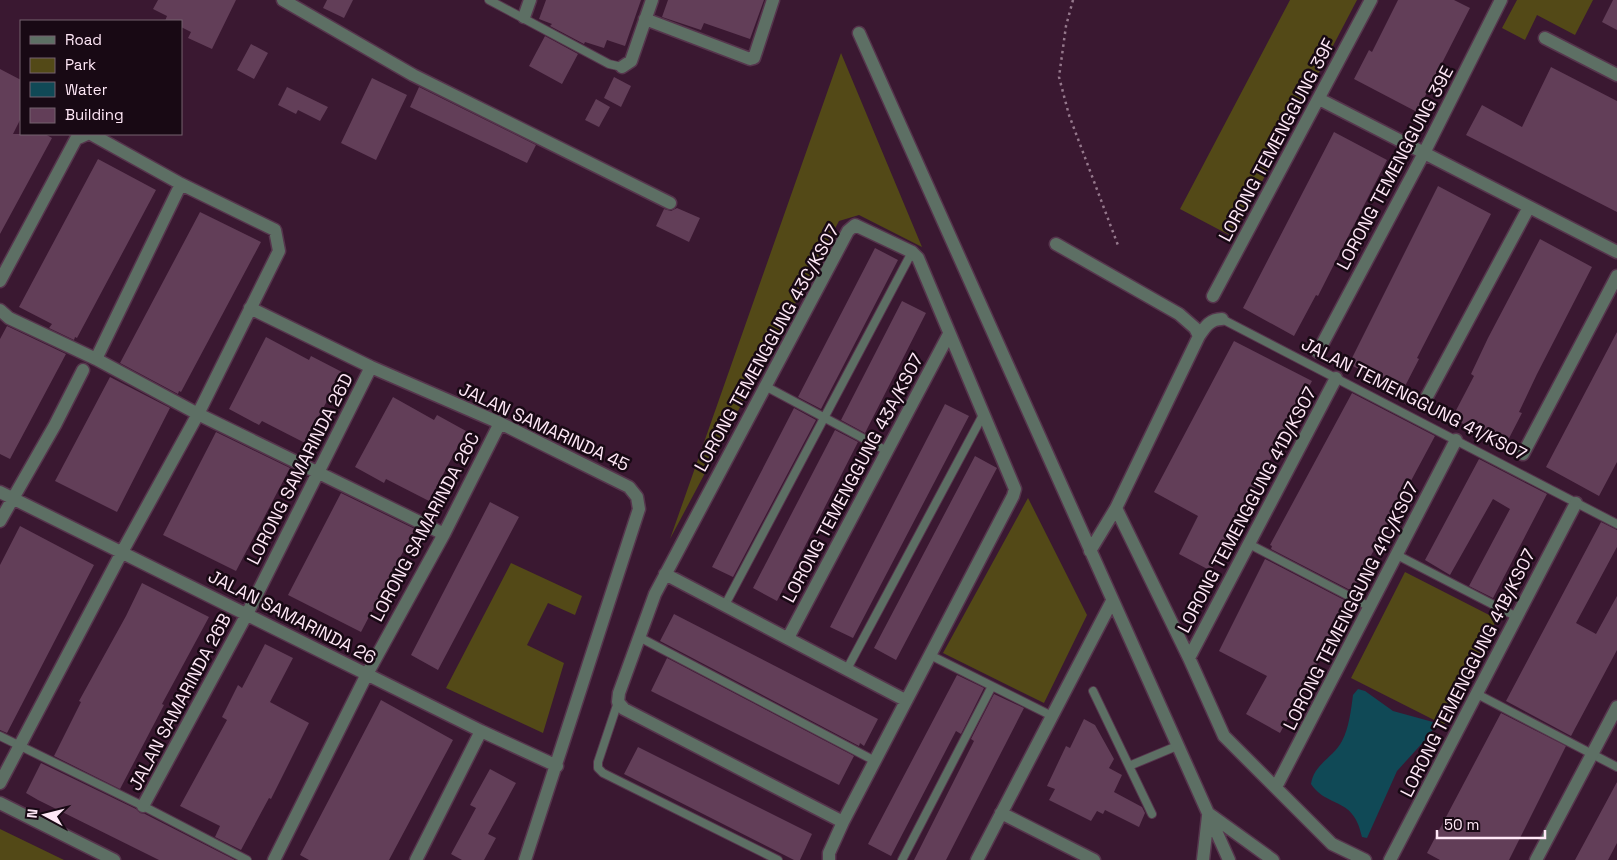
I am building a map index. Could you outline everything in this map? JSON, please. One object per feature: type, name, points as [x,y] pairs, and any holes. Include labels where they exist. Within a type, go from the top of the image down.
[{"type":"street","points":[[283,0],[413,75],[670,203]]},
{"type":"street","points":[[524,17],[530,0]]},
{"type":"street","points":[[622,67],[631,61],[652,0]]},
{"type":"street","points":[[645,20],[746,59],[754,58],[773,0]]},
{"type":"street","name":"LORONG TEMENGGUNG 39F","points":[[1213,296],[1320,99],[1371,0]]},
{"type":"street","name":"LORONG TEMENGGUNG 39E","points":[[1318,352],[1424,153],[1501,0]]},
{"type":"street","points":[[859,33],[1229,860]]},
{"type":"street","points":[[1545,38],[1617,75]]},
{"type":"street","points":[[1320,99],[1617,252]]},
{"type":"street","points":[[0,280],[76,139],[85,135]]},
{"type":"street","points":[[0,784],[122,552],[198,414],[279,251],[275,230],[180,184],[94,135]]},
{"type":"street","points":[[96,359],[180,184]]},
{"type":"street","points":[[1423,404],[1529,207]]},
{"type":"street","name":"LORONG TEMENGGUNG 43C/KS07","points":[[618,702],[619,692],[655,594],[848,231],[854,225],[912,252]]},
{"type":"street","points":[[1056,244],[1179,314],[1195,328],[1199,336]]},
{"type":"street","points":[[828,860],[829,853],[843,822],[1013,496],[1012,479],[918,258],[912,252]]},
{"type":"street","points":[[1523,454],[1617,276]]},
{"type":"street","name":"JALAN SAMARINDA 45","points":[[250,308],[371,367],[500,423],[629,487],[638,497],[639,509],[525,860]]},
{"type":"street","points":[[0,310],[9,318],[96,359],[198,414],[319,471],[444,534]]},
{"type":"street","name":"JALAN TEMENGGUNG 41/KS07","points":[[1090,550],[1116,508],[1199,336],[1207,324],[1216,319],[1222,319]]},
{"type":"street","name":"LORONG TEMENGGUNG 43A/KS07","points":[[788,638],[949,334]]},
{"type":"street","name":"LORONG SAMARINDA 26D","points":[[247,614],[371,367]]},
{"type":"street","points":[[0,521],[55,425],[83,370]]},
{"type":"street","name":"LORONG TEMENGGUNG 41D/KS07","points":[[1189,658],[1336,378]]},
{"type":"street","name":"LORONG SAMARINDA 26C","points":[[274,860],[367,674],[444,534],[500,423]]},
{"type":"street","name":"LORONG TEMENGGUNG 41C/KS07","points":[[1276,787],[1456,440]]},
{"type":"street","name":"JALAN SAMARINDA 26","points":[[0,492],[480,731],[557,766]]},
{"type":"street","name":"LORONG TEMENGGUNG 41B/KS07","points":[[1390,860],[1576,502]]},
{"type":"street","points":[[1116,508],[1189,658],[1224,736],[1332,844],[1365,860]]},
{"type":"street","points":[[665,574],[906,700]]},
{"type":"street","points":[[977,860],[1112,600]]},
{"type":"street","name":"JALAN SAMARINDA 26B","points":[[143,806],[247,614]]},
{"type":"street","points":[[618,702],[624,709],[843,822]]},
{"type":"street","points":[[1536,860],[1617,707]]},
{"type":"street","points":[[416,860],[480,731]]},
{"type":"street","points":[[0,804],[114,860]]},
{"type":"street","points":[[1001,813],[1094,860]]},
{"type":"street","points":[[1203,860],[1208,813]]},
{"type":"street","points":[[1208,813],[1273,860]]},
{"type":"lane","points":[[489,0],[610,64],[622,67]]},
{"type":"lane","points":[[725,605],[826,419],[912,252]]},
{"type":"lane","name":"JALAN TEMENGGUNG 41/KS07","points":[[1222,319],[1617,524]]},
{"type":"lane","points":[[765,386],[887,451]]},
{"type":"lane","points":[[847,669],[984,413]]},
{"type":"lane","points":[[1249,544],[1370,607]]},
{"type":"lane","points":[[1397,555],[1517,617]]},
{"type":"lane","points":[[639,637],[875,760]]},
{"type":"lane","points":[[930,655],[1052,716]]},
{"type":"lane","points":[[902,860],[992,686]]},
{"type":"lane","points":[[1093,691],[1152,814]]},
{"type":"lane","points":[[1477,694],[1617,766]]},
{"type":"lane","points":[[618,702],[598,762],[598,768],[603,773],[778,860]]},
{"type":"lane","points":[[0,736],[143,806],[247,860]]},
{"type":"lane","points":[[1129,766],[1177,746]]},
{"type":"path","points":[[1073,0],[1066,26],[1059,77],[1072,124],[1119,248]]},
{"type":"green space","points":[[1290,0],[1357,0],[1233,237],[1180,209]]},
{"type":"green space","points":[[1517,0],[1593,0],[1575,35],[1537,15],[1525,40],[1502,28]]},
{"type":"green space","points":[[841,53],[922,247],[859,215],[839,221],[670,539]]},
{"type":"green space","points":[[1028,498],[1087,615],[1044,703],[943,653]]},
{"type":"green space","points":[[511,563],[582,596],[575,615],[548,603],[527,645],[564,663],[543,733],[446,688]]},
{"type":"green space","points":[[1405,572],[1497,619],[1444,725],[1351,678]]},
{"type":"green space","points":[[0,829],[64,860],[0,860]]},
{"type":"water","points":[[1358,689],[1365,691],[1393,711],[1433,722],[1434,728],[1397,771],[1367,838],[1362,837],[1358,824],[1347,809],[1325,797],[1311,784],[1316,771],[1342,741],[1348,725],[1353,695]]},
{"type":"building","points":[[158,0],[236,0],[212,49],[188,38],[191,32],[182,28],[182,20],[165,20],[167,16],[153,9]]},
{"type":"building","points":[[327,0],[353,0],[344,18],[323,8]]},
{"type":"building","points":[[546,0],[641,0],[625,46],[607,40],[604,48],[585,42],[584,44],[550,26],[552,24],[539,19]]},
{"type":"building","points":[[668,0],[764,0],[750,39],[704,23],[701,30],[662,17]]},
{"type":"building","points":[[1398,0],[1454,0],[1470,8],[1417,112],[1354,79],[1369,50],[1372,52]]},
{"type":"building","points":[[1613,0],[1617,0],[1617,30],[1602,22]]},
{"type":"building","points":[[545,36],[578,54],[562,84],[529,66]]},
{"type":"building","points":[[251,44],[268,53],[254,79],[237,70]]},
{"type":"building","points":[[1551,67],[1617,101],[1617,212],[1466,135],[1482,105],[1522,127]]},
{"type":"building","points":[[0,69],[20,79],[20,120],[13,134],[47,135],[52,138],[0,234]]},
{"type":"building","points":[[614,77],[631,86],[621,107],[604,98]]},
{"type":"building","points":[[372,78],[407,95],[376,160],[341,143]]},
{"type":"building","points":[[287,87],[328,107],[320,121],[298,110],[296,114],[278,105]]},
{"type":"building","points":[[419,87],[536,145],[527,163],[410,107]]},
{"type":"building","points":[[596,99],[610,107],[599,127],[585,120]]},
{"type":"building","points":[[1334,132],[1387,160],[1318,296],[1316,295],[1294,336],[1243,308]]},
{"type":"building","points":[[98,159],[156,190],[77,338],[75,337],[74,340],[49,328],[52,324],[19,307]]},
{"type":"building","points":[[1438,186],[1491,214],[1417,358],[1419,359],[1402,392],[1349,364]]},
{"type":"building","points":[[677,208],[700,218],[689,242],[656,226],[664,209],[671,211]]},
{"type":"building","points":[[200,212],[261,242],[181,392],[179,391],[178,394],[120,363]]},
{"type":"building","points":[[1540,239],[1592,267],[1537,374],[1519,412],[1522,413],[1505,446],[1452,418],[1474,376],[1471,374],[1488,338]]},
{"type":"building","points":[[875,248],[898,260],[821,409],[798,397]]},
{"type":"building","points":[[902,301],[926,313],[865,433],[841,420]]},
{"type":"building","points":[[7,326],[66,354],[10,459],[0,454],[0,339]]},
{"type":"building","points":[[1617,332],[1617,462],[1599,496],[1546,467]]},
{"type":"building","points":[[266,337],[309,360],[311,356],[342,372],[305,443],[262,421],[259,425],[229,409]]},
{"type":"building","points":[[1234,341],[1312,381],[1211,571],[1179,554],[1198,516],[1154,492]]},
{"type":"building","points":[[110,377],[170,408],[117,512],[55,481]]},
{"type":"building","points":[[1352,393],[1435,436],[1352,591],[1271,549],[1272,546],[1270,545]]},
{"type":"building","points":[[393,397],[434,420],[437,415],[466,431],[429,501],[386,479],[384,483],[355,467]]},
{"type":"building","points":[[945,404],[969,416],[853,638],[830,627]]},
{"type":"building","points":[[794,408],[816,420],[733,577],[712,567]]},
{"type":"building","points":[[835,430],[858,442],[777,601],[753,588]]},
{"type":"building","points":[[216,432],[290,468],[236,571],[163,535]]},
{"type":"building","points":[[975,456],[997,468],[896,660],[874,648]]},
{"type":"building","points":[[1479,459],[1547,494],[1493,598],[1469,586],[1510,509],[1493,499],[1450,575],[1425,560]]},
{"type":"building","points":[[341,493],[415,529],[361,632],[288,595]]},
{"type":"building","points":[[490,502],[519,517],[438,670],[411,655]]},
{"type":"building","points":[[1601,522],[1617,530],[1617,547],[1576,623],[1596,634],[1617,596],[1617,650],[1571,736],[1506,701]]},
{"type":"building","points":[[20,526],[94,565],[7,733],[0,730],[0,565]]},
{"type":"building","points":[[1265,559],[1350,603],[1280,733],[1246,714],[1267,676],[1219,651]]},
{"type":"building","points":[[142,583],[209,617],[162,704],[164,705],[120,789],[54,756],[81,702],[79,701]]},
{"type":"building","points":[[674,614],[878,719],[864,746],[860,743],[859,746],[660,641]]},
{"type":"building","points":[[265,644],[293,658],[270,702],[309,723],[271,799],[269,798],[241,850],[215,837],[220,826],[180,806],[227,720],[222,717],[238,685],[242,688]]},
{"type":"building","points":[[667,658],[854,756],[839,785],[651,691]]},
{"type":"building","points":[[957,675],[984,688],[961,734],[956,731],[891,856],[868,844]]},
{"type":"building","points":[[994,694],[1024,708],[946,860],[914,860],[974,741],[971,739]]},
{"type":"building","points":[[381,700],[453,740],[389,860],[309,860],[300,855]]},
{"type":"building","points":[[1501,713],[1566,746],[1509,860],[1440,860],[1427,853]]},
{"type":"building","points":[[1084,719],[1095,725],[1114,759],[1109,768],[1122,775],[1114,792],[1142,807],[1145,813],[1139,827],[1105,810],[1103,814],[1097,811],[1091,821],[1049,800],[1055,789],[1047,786],[1066,746],[1070,748]]},
{"type":"building","points":[[638,747],[812,834],[800,860],[794,860],[624,774]]},
{"type":"building","points":[[41,763],[235,860],[159,860],[38,800],[26,793]]},
{"type":"building","points":[[490,769],[516,783],[488,834],[496,838],[484,860],[462,860],[451,854],[476,808],[470,805]]},
{"type":"building","points":[[1617,782],[1617,843],[1608,860],[1575,860]]}]
